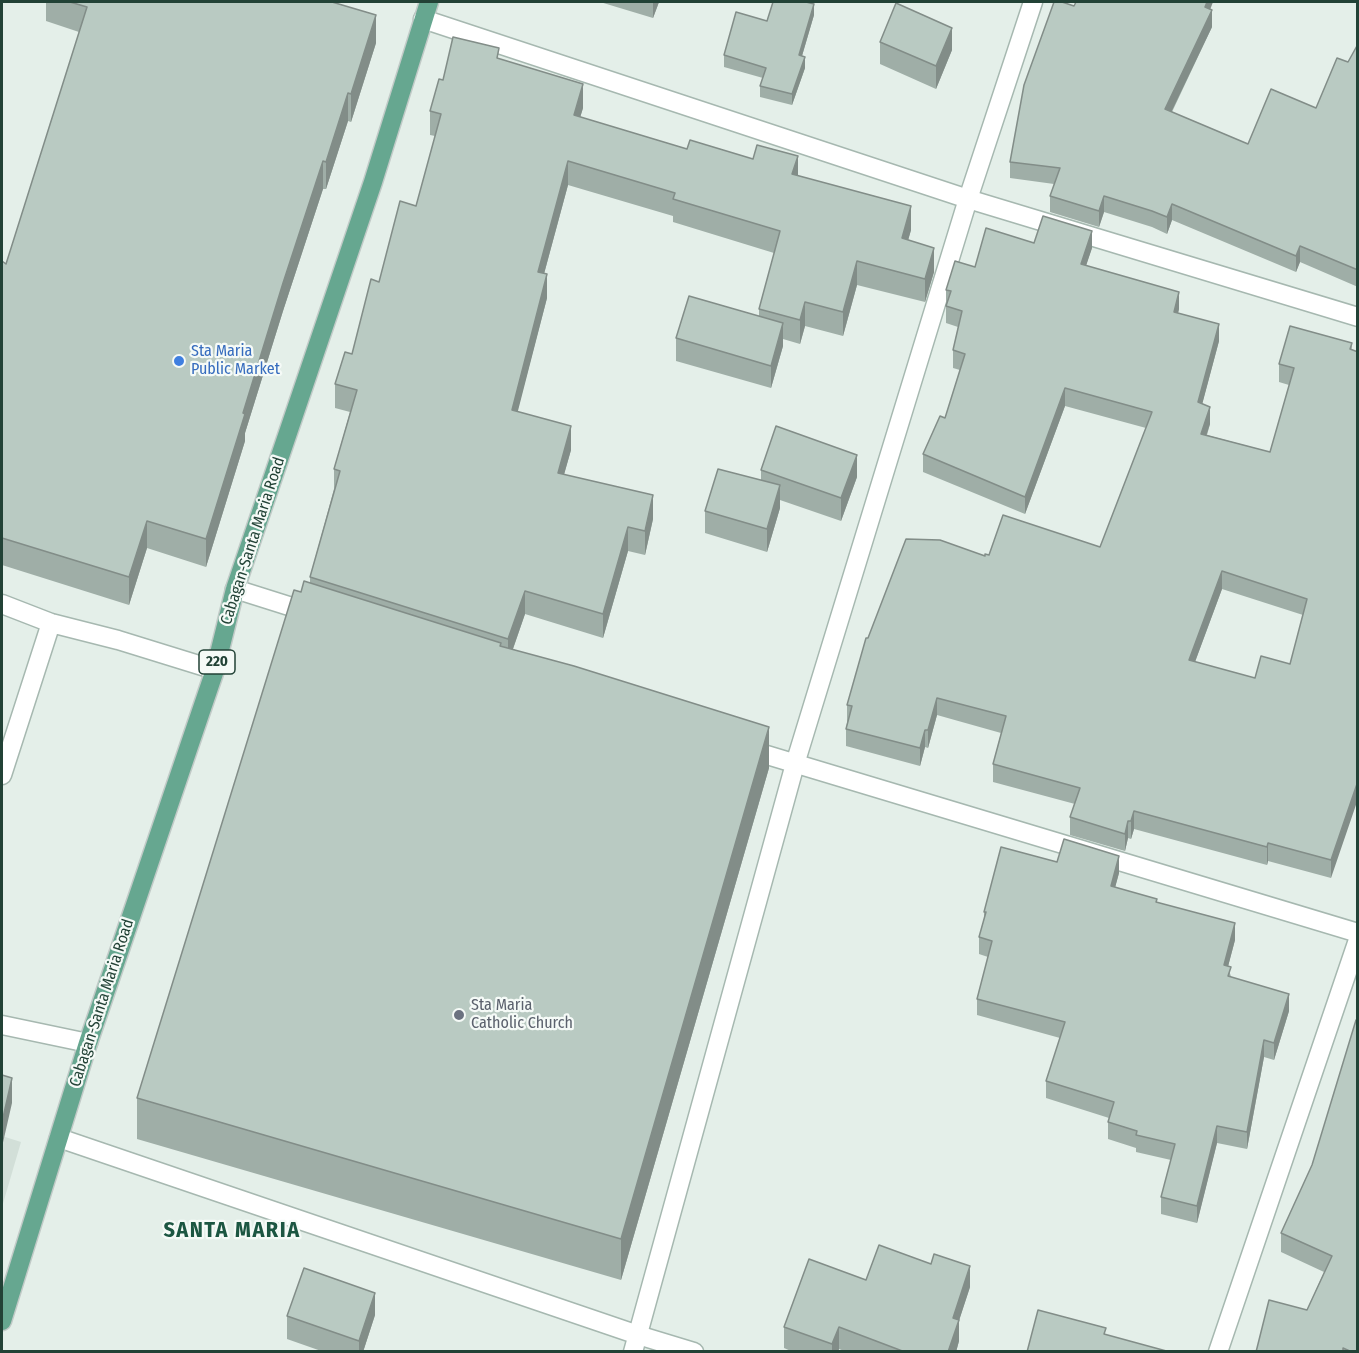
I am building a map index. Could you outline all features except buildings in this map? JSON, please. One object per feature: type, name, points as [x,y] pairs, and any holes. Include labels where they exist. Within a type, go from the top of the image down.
[{"type":"main road","name":"Cabagan-Santa Maria Road","points":[[2,1321],[88,1043],[215,670],[235,589],[373,182],[426,10]]},
{"type":"street","points":[[635,1343],[795,764],[968,199],[1033,2]]},
{"type":"street","points":[[426,10],[968,199],[1358,317]]},
{"type":"street","points":[[235,589],[326,617]]},
{"type":"street","points":[[2,604],[51,623],[118,640],[215,670]]},
{"type":"street","points":[[2,775],[51,623]]},
{"type":"street","points":[[726,743],[1358,933]]},
{"type":"street","points":[[1218,1352],[1358,940]]},
{"type":"street","points":[[2,1025],[88,1043]]},
{"type":"street","points":[[59,1138],[635,1343],[694,1352]]},
{"type":"shaded area","points":[[2,1136],[21,1142],[2,1207]]},
{"type":"place","name":"Sta Maria Public Market","points":[[179,361]]},
{"type":"place","name":"Sta Maria Catholic Church","points":[[459,1015]]},
{"type":"district","name":"SANTA MARIA","points":[[232,1231]]}]
